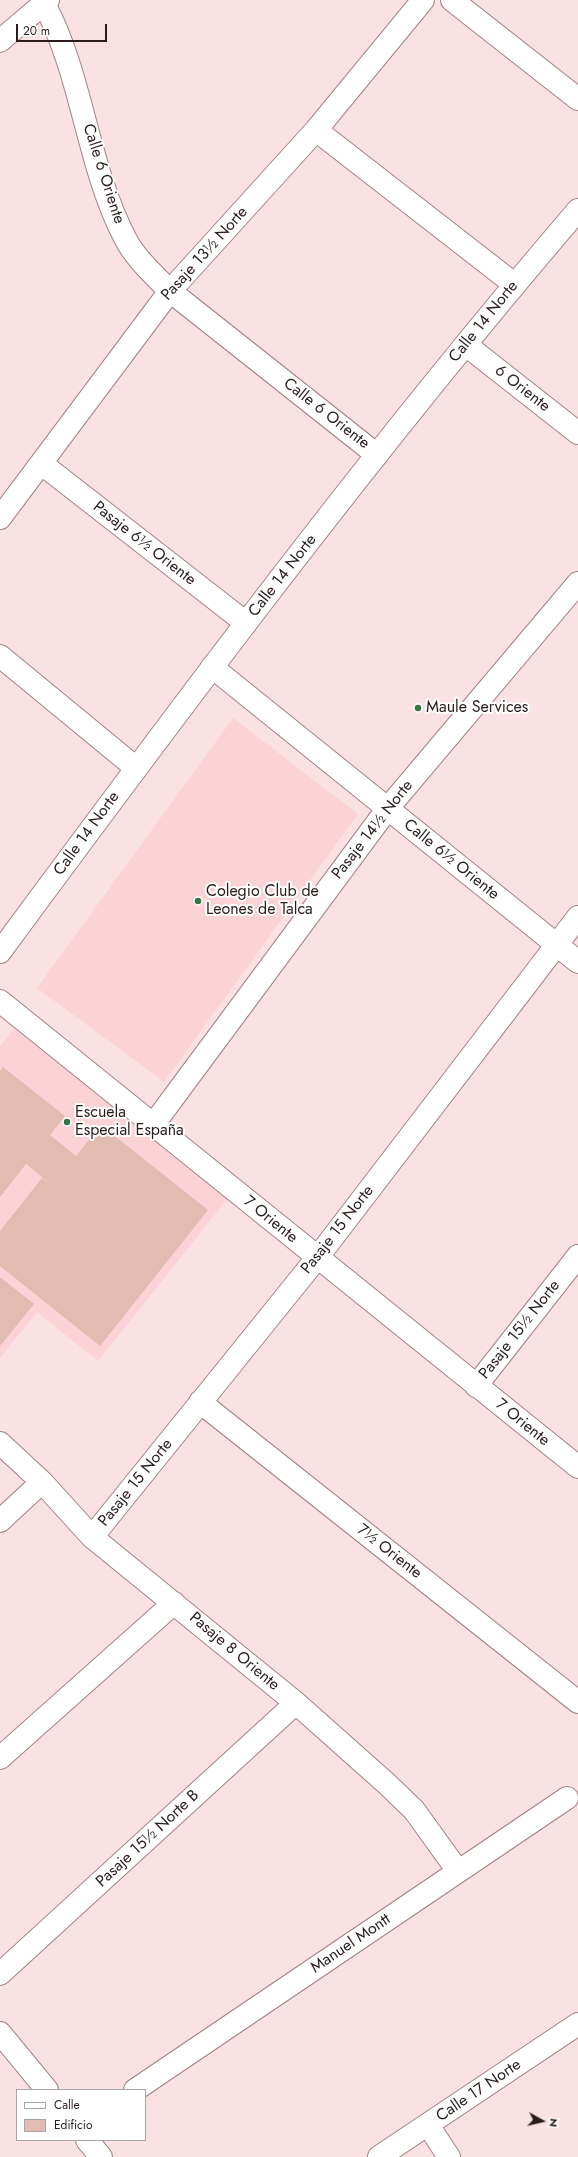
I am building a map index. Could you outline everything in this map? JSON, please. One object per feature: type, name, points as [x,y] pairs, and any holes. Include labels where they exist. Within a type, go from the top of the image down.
[{"type":"street","name":"Pasaje 13½ Norte","points":[[0,518],[42,464],[170,291],[316,130],[423,0]]},
{"type":"street","points":[[452,0],[578,99]]},
{"type":"street","points":[[0,40],[45,1]]},
{"type":"street","name":"Calle 6 Oriente","points":[[45,1],[62,47],[108,200],[126,239],[148,270],[170,291],[377,454]]},
{"type":"street","points":[[316,130],[514,284]]},
{"type":"street","name":"Calle 14 Norte","points":[[0,952],[136,768],[377,454],[514,284],[578,210]]},
{"type":"street","name":"6 Oriente","points":[[466,344],[578,433]]},
{"type":"street","name":"Pasaje 6½ Oriente","points":[[42,464],[246,623]]},
{"type":"street","name":"Pasaje 14½ Norte","points":[[153,1125],[388,808],[578,583]]},
{"type":"street","points":[[0,656],[136,768]]},
{"type":"street","name":"Calle 6½ Oriente","points":[[212,668],[578,962]]},
{"type":"street","name":"Pasaje 15 Norte","points":[[92,1537],[317,1258],[578,917]]},
{"type":"street","name":"7 Oriente","points":[[0,1001],[578,1467]]},
{"type":"street","name":"Pasaje 15½ Norte","points":[[476,1386],[578,1256]]},
{"type":"street","name":"7½ Oriente","points":[[200,1402],[578,1702]]},
{"type":"street","name":"Pasaje 8 Oriente","points":[[0,1443],[42,1482],[92,1537],[296,1703],[414,1810],[458,1871]]},
{"type":"street","points":[[0,1521],[42,1482]]},
{"type":"street","points":[[0,1758],[174,1603]]},
{"type":"street","name":"Pasaje 15½ Norte B","points":[[0,1974],[296,1703]]},
{"type":"street","name":"Manuel Montt","points":[[136,2089],[567,1798]]},
{"type":"street","name":"Calle 17 Norte","points":[[379,2157],[576,2031]]},
{"type":"street","points":[[0,2033],[46,2089]]},
{"type":"street","points":[[428,2125],[449,2157]]},
{"type":"street","points":[[89,2141],[102,2157]]},
{"type":"shaded area","name":"Colegio Club de Leones de Talca","points":[[233,718],[358,814],[164,1082],[37,988]]},
{"type":"shaded area","name":"Escuela Especial España","points":[[16,1027],[228,1198],[98,1361],[37,1312],[0,1358],[0,1046]]},
{"type":"building","name":"Escuela Especial España","points":[[3,1067],[65,1116],[50,1135],[76,1156],[101,1125],[208,1210],[100,1346],[0,1266],[0,1231],[42,1178],[53,1186],[26,1164],[0,1197],[0,1071]]},
{"type":"building","points":[[0,1277],[34,1304],[0,1346]]},
{"type":"place","name":"Maule Services","points":[[418,708]]},
{"type":"place","name":"Colegio Club de Leones de Talca","points":[[198,901]]},
{"type":"place","name":"Escuela Especial España","points":[[67,1122]]}]
